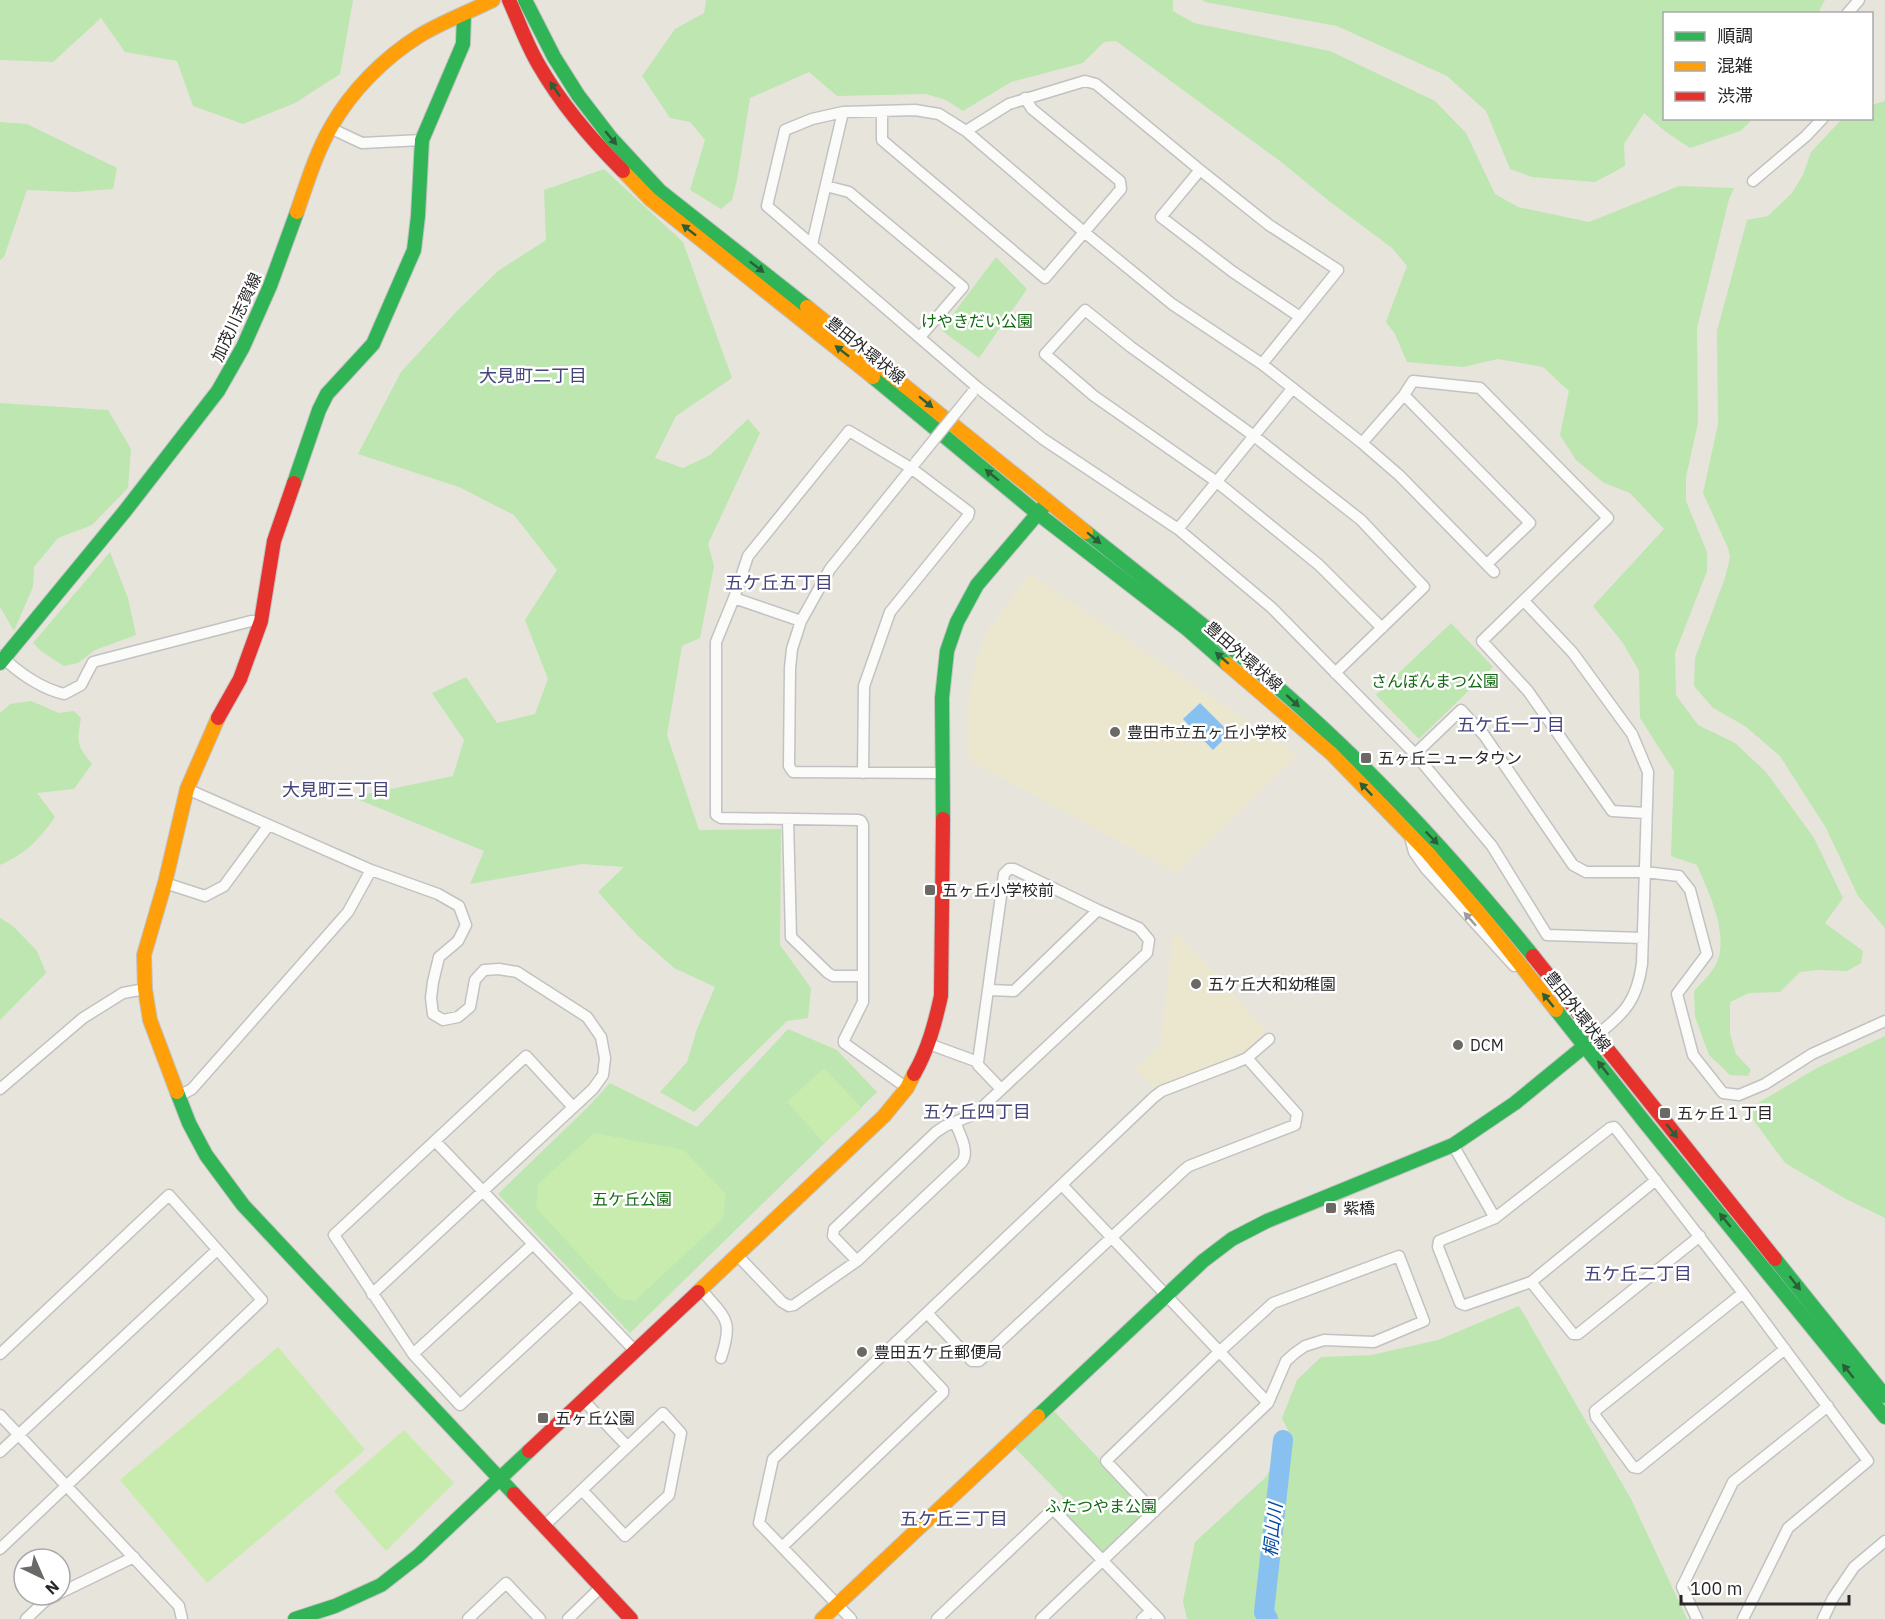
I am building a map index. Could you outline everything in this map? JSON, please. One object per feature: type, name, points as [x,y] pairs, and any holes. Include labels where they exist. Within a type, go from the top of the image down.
[{"type":"street","name":"加茂川志賀線","points":[[1,659],[125,511],[218,391],[243,347],[270,286],[311,172],[330,128],[342,109],[364,82],[391,56],[420,36],[493,0]]},
{"type":"street","name":"豊田外環状線","points":[[509,0],[539,66],[565,104],[600,148],[650,199],[856,363],[1037,513],[1187,629],[1332,754],[1409,833],[1479,912],[1647,1125],[1885,1417]]},
{"type":"street","name":"豊田外環状線","points":[[525,0],[554,57],[578,95],[611,138],[660,191],[856,345],[1274,684],[1341,745],[1444,852],[1502,917],[1885,1396]]},
{"type":"street","points":[[1849,12],[1859,0]]},
{"type":"street","points":[[464,14],[463,44],[422,140],[414,250],[373,345],[327,394],[319,410],[274,541],[261,621],[240,680],[221,711],[187,789],[165,883],[144,955],[145,989],[150,1020],[189,1123],[206,1155],[243,1205],[631,1619]]},
{"type":"street","points":[[966,131],[1009,104],[1025,98],[1085,81],[1096,84],[1269,225],[1338,270],[1262,364]]},
{"type":"street","points":[[882,111],[882,140],[1045,278],[1121,189],[1120,181],[1032,109],[1025,98]]},
{"type":"street","points":[[1404,395],[1530,523],[1491,568],[1400,476],[1362,443],[1262,364],[1172,304],[966,131],[939,114],[915,110],[843,112],[812,119],[785,130],[767,207],[920,337],[975,390],[1178,530],[1272,608],[1415,754],[1492,846],[1547,935],[1642,938]]},
{"type":"street","points":[[812,244],[843,112]]},
{"type":"street","points":[[1754,181],[1821,120]]},
{"type":"street","points":[[330,128],[362,143],[422,140]]},
{"type":"street","points":[[1200,171],[1161,217],[1233,272],[1300,317]]},
{"type":"street","points":[[826,186],[849,192],[963,287],[920,337]]},
{"type":"street","points":[[1335,673],[1382,628],[1424,587],[1361,520],[1254,436],[1131,347],[1085,310],[1045,354],[1094,396],[1217,482],[1319,565],[1382,628]]},
{"type":"street","points":[[1362,443],[1404,395],[1413,381],[1480,388],[1608,518],[1482,640],[1528,691],[1612,811],[1646,813]]},
{"type":"street","points":[[1178,530],[1292,389]]},
{"type":"street","points":[[943,773],[793,772],[789,766],[790,668],[792,650],[801,621],[830,569],[975,390]]},
{"type":"street","points":[[863,773],[864,686],[890,612],[969,512],[913,465],[852,432],[847,432],[748,556],[716,642],[716,815],[721,818],[858,819],[861,821],[863,825],[863,1002],[844,1043],[907,1088]]},
{"type":"street","points":[[295,1619],[337,1612],[381,1585],[418,1556],[738,1256],[884,1116],[907,1088],[929,1044],[936,1024],[941,996],[942,680],[952,637],[977,585],[1048,501]]},
{"type":"street","points":[[734,598],[801,621]]},
{"type":"street","points":[[822,1619],[1203,1261],[1232,1239],[1267,1221],[1453,1144],[1515,1103],[1627,1008],[1639,984],[1648,772],[1632,734],[1573,653],[1524,601]]},
{"type":"street","points":[[1,659],[47,690],[64,694],[81,685],[93,662],[251,621],[261,621]]},
{"type":"street","points":[[1415,754],[1461,710],[1484,735],[1573,865],[1586,872],[1645,872],[1679,876],[1690,890],[1707,954],[1677,994],[1693,1055],[1723,1093],[1739,1095],[1765,1084],[1812,1054],[1885,1021]]},
{"type":"street","points":[[187,789],[371,870],[438,894],[459,906],[466,925],[458,941],[439,957],[433,982],[431,998],[433,1014],[443,1020],[458,1017],[470,1007],[475,980],[484,970],[499,969],[517,972],[587,1017],[601,1037],[605,1058],[603,1075],[593,1089],[372,1294]]},
{"type":"street","points":[[788,819],[791,937],[833,976],[862,976]]},
{"type":"street","points":[[165,883],[205,897],[224,886],[268,826]]},
{"type":"street","points":[[857,1261],[833,1236],[834,1229],[936,1132],[975,1114],[1146,953],[1149,940],[1139,928],[1014,869],[1009,869],[1004,874],[978,1062],[978,1065],[1001,1089]]},
{"type":"street","points":[[179,1096],[192,1089],[348,912],[371,870]]},
{"type":"street","points":[[989,990],[1014,991],[1098,910]]},
{"type":"street","points":[[0,1089],[83,1018],[123,993],[145,989]]},
{"type":"street","points":[[851,1619],[759,1523],[773,1459],[1162,1091],[1247,1058],[1269,1039]]},
{"type":"street","points":[[929,1044],[978,1062]]},
{"type":"street","points":[[573,1107],[526,1056],[334,1235],[412,1354],[460,1405],[580,1294]]},
{"type":"street","points":[[927,1313],[972,1361],[979,1361],[1189,1166],[1295,1125],[1297,1114],[1247,1058]]},
{"type":"street","points":[[738,1256],[782,1302],[789,1306],[802,1299],[857,1261],[964,1159],[964,1147],[955,1122]]},
{"type":"street","points":[[1656,1180],[1531,1282],[1465,1305],[1460,1304],[1438,1247],[1439,1240],[1495,1218],[1614,1127],[1656,1180],[1700,1236],[1867,1460],[1867,1463],[1788,1528],[1743,1619]]},
{"type":"street","points":[[435,1141],[635,1351]]},
{"type":"street","points":[[1453,1144],[1495,1218]]},
{"type":"street","points":[[1062,1185],[1268,1403]]},
{"type":"street","points":[[0,1354],[169,1196],[262,1300],[2,1543]]},
{"type":"street","points":[[1531,1282],[1573,1334],[1578,1334],[1700,1236]]},
{"type":"street","points":[[412,1354],[533,1244]]},
{"type":"street","points":[[0,1452],[217,1250]]},
{"type":"street","points":[[1041,1619],[1103,1561],[1268,1403],[1286,1361],[1305,1346],[1324,1340],[1374,1342],[1424,1321],[1399,1256],[1273,1303],[1106,1461],[1154,1512]]},
{"type":"street","points":[[701,1289],[725,1318],[728,1325],[728,1334],[721,1358]]},
{"type":"street","points":[[1743,1293],[1595,1411],[1596,1417],[1633,1467],[1638,1468],[1785,1349]]},
{"type":"street","points":[[782,1547],[943,1393],[943,1390],[897,1341]]},
{"type":"street","points":[[584,1401],[627,1446]]},
{"type":"street","points":[[1697,1619],[1682,1587],[1733,1482],[1828,1406]]},
{"type":"street","points":[[544,1526],[663,1413],[681,1433],[669,1495],[625,1536],[582,1490]]},
{"type":"street","points":[[0,1415],[179,1606],[182,1619]]},
{"type":"street","points":[[937,1619],[1053,1509],[1159,1619]]},
{"type":"street","points":[[1823,1619],[1833,1598],[1854,1568],[1885,1541]]},
{"type":"street","points":[[72,1587],[134,1557]]},
{"type":"street","points":[[468,1619],[506,1583],[540,1619]]},
{"type":"street","points":[[568,1619],[601,1587]]},
{"type":"street","points":[[26,1619],[39,1607]]},
{"type":"street","points":[[1142,1619],[1151,1611]]},
{"type":"shaded area","name":"豊田市立五ヶ丘小学校","points":[[1030,574],[1298,755],[1177,873],[967,759],[968,709],[974,667],[986,632]]},
{"type":"shaded area","name":"五ケ丘大和幼稚園","points":[[1180,935],[1266,1031],[1240,1055],[1155,1090],[1135,1069],[1160,1045],[1173,936]]},
{"type":"green space","points":[[0,0],[353,0],[340,74],[295,103],[243,124],[193,106],[177,61],[125,52],[101,18],[53,62],[0,60]]},
{"type":"green space","points":[[706,0],[1173,0],[1173,11],[1194,23],[1330,51],[1435,101],[1466,133],[1495,194],[1518,207],[1589,222],[1679,186],[1734,188],[1729,199],[1697,328],[1698,423],[1686,477],[1686,501],[1707,552],[1707,571],[1675,653],[1676,695],[1698,725],[1735,743],[1766,772],[1814,838],[1843,898],[1825,923],[1863,951],[1861,963],[1847,971],[1800,972],[1780,992],[1749,993],[1730,1002],[1730,1034],[1736,1054],[1751,1070],[1748,1076],[1730,1075],[1709,1055],[1695,1017],[1694,991],[1710,973],[1719,958],[1720,930],[1710,896],[1697,865],[1671,856],[1674,771],[1640,718],[1639,671],[1623,643],[1593,606],[1664,529],[1630,493],[1604,483],[1576,460],[1560,435],[1569,391],[1543,367],[1498,359],[1463,367],[1407,362],[1395,334],[1386,322],[1407,266],[1392,248],[1280,161],[1116,41],[1104,42],[1083,63],[1011,82],[963,111],[946,100],[926,94],[837,96],[809,72],[750,98],[732,200],[721,209],[690,190],[705,140],[690,122],[670,118],[642,76],[675,29],[704,13]]},
{"type":"green space","points":[[1202,0],[1825,0],[1819,12],[1663,12],[1663,120],[1752,120],[1740,131],[1690,148],[1644,113],[1624,144],[1625,166],[1595,182],[1532,177],[1510,169],[1486,111],[1447,76],[1337,26]]},
{"type":"green space","points":[[1885,101],[1885,928],[1858,896],[1826,828],[1780,756],[1745,726],[1713,708],[1694,686],[1695,658],[1725,578],[1730,557],[1703,493],[1718,424],[1717,331],[1747,220],[1768,216],[1792,193],[1803,175],[1811,152],[1841,120],[1873,120],[1873,105]]},
{"type":"green space","points":[[0,122],[27,124],[117,168],[113,189],[74,192],[27,190],[4,257],[0,260]]},
{"type":"green space","points":[[604,169],[683,242],[732,378],[676,416],[655,458],[683,468],[710,455],[748,419],[760,433],[708,544],[714,566],[700,638],[682,646],[667,735],[699,830],[781,829],[780,945],[811,988],[808,1018],[787,1021],[694,1112],[660,1092],[687,1062],[697,1029],[715,987],[674,968],[637,935],[598,892],[624,867],[582,864],[470,884],[484,851],[352,797],[453,776],[464,740],[432,693],[466,677],[497,723],[535,714],[548,679],[525,620],[557,570],[514,515],[459,487],[358,454],[401,372],[456,312],[498,271],[546,240],[544,190]]},
{"type":"green space","name":"けやきだい公園","points":[[996,257],[1027,289],[979,358],[941,330]]},
{"type":"green space","points":[[0,403],[108,410],[131,449],[128,488],[92,525],[58,538],[34,567],[33,587],[14,631],[0,607]]},
{"type":"green space","points":[[110,552],[128,598],[136,635],[95,650],[78,663],[64,666],[42,652],[33,643]]},
{"type":"green space","name":"さんぼんまつ公園","points":[[1451,623],[1493,667],[1419,739],[1376,695]]},
{"type":"green space","points":[[31,701],[59,713],[74,711],[81,718],[79,743],[92,764],[74,789],[37,793],[55,817],[31,846],[0,865],[0,713],[10,704]]},
{"type":"green space","points":[[0,918],[13,926],[37,951],[46,973],[0,1020]]},
{"type":"green space","name":"五ケ丘公園","points":[[788,1029],[837,1050],[877,1092],[630,1333],[498,1194],[610,1083],[697,1127]]},
{"type":"green space","points":[[1885,1036],[1885,1218],[1846,1199],[1785,1163],[1746,1110],[1817,1068]]},
{"type":"green space","points":[[824,1068],[862,1108],[824,1143],[787,1102]]},
{"type":"green space","points":[[594,1133],[684,1150],[726,1194],[723,1219],[635,1301],[620,1299],[536,1208],[538,1184]]},
{"type":"green space","points":[[1519,1306],[1631,1499],[1687,1619],[1187,1619],[1183,1601],[1195,1542],[1266,1477],[1289,1432],[1282,1418],[1297,1380],[1321,1357],[1372,1355],[1438,1340]]},
{"type":"green space","points":[[278,1347],[365,1450],[207,1583],[120,1480]]},
{"type":"green space","name":"ふたつやま公園","points":[[1053,1410],[1148,1511],[1103,1553],[1059,1508],[1063,1497],[1014,1447]]},
{"type":"green space","points":[[404,1430],[454,1483],[386,1551],[334,1491]]},
{"type":"water","points":[[1200,703],[1230,733],[1213,750],[1183,719]]},
{"type":"waterway","name":"桐山川","points":[[1268,1619],[1264,1612],[1283,1440]]},
{"type":"traffic: fast","points":[[525,0],[554,57],[578,95],[611,138],[660,191],[807,307]]},
{"type":"traffic: fast","points":[[294,483],[319,410],[327,394],[373,344],[414,250],[422,140],[463,44],[464,14]]},
{"type":"traffic: fast","points":[[0,663],[125,511],[218,391],[243,347],[270,286],[297,212]]},
{"type":"traffic: fast","points":[[873,377],[1037,513],[1187,629],[1227,664]]},
{"type":"traffic: fast","points":[[943,819],[942,698],[947,651],[957,622],[977,585],[1045,505]]},
{"type":"traffic: fast","points":[[1086,532],[1248,662],[1340,744],[1440,847],[1533,956]]},
{"type":"traffic: fast","points":[[1556,1010],[1885,1417]]},
{"type":"traffic: fast","points":[[1038,1416],[1203,1261],[1232,1239],[1267,1221],[1453,1145],[1515,1103],[1592,1040]]},
{"type":"traffic: fast","points":[[177,1092],[189,1123],[206,1155],[243,1205],[514,1494]]},
{"type":"traffic: fast","points":[[1775,1259],[1885,1396]]},
{"type":"traffic: fast","points":[[295,1619],[335,1606],[381,1585],[418,1556],[529,1451]]},
{"type":"traffic: slow","points":[[297,212],[312,168],[326,137],[348,101],[369,76],[393,54],[419,36],[493,0]]},
{"type":"traffic: slow","points":[[623,171],[650,199],[873,377]]},
{"type":"traffic: slow","points":[[807,307],[1086,532]]},
{"type":"traffic: slow","points":[[1227,664],[1332,754],[1428,853],[1486,921],[1556,1010]]},
{"type":"traffic: slow","points":[[177,1092],[150,1020],[145,989],[144,955],[165,883],[187,789],[218,718]]},
{"type":"traffic: slow","points":[[698,1292],[884,1116],[907,1088],[914,1074]]},
{"type":"traffic: slow","points":[[822,1619],[1038,1416]]},
{"type":"traffic: jam","points":[[509,0],[531,51],[558,95],[578,122],[623,171]]},
{"type":"traffic: jam","points":[[218,718],[240,679],[261,621],[274,541],[294,483]]},
{"type":"traffic: jam","points":[[914,1074],[930,1036],[941,996],[943,819]]},
{"type":"traffic: jam","points":[[1533,956],[1775,1259]]},
{"type":"traffic: jam","points":[[529,1451],[698,1292]]},
{"type":"traffic: jam","points":[[514,1494],[631,1619]]},
{"type":"place","name":"豊田市立五ヶ丘小学校","points":[[1115,732]]},
{"type":"place","name":"五ヶ丘ニュータウン","points":[[1366,758]]},
{"type":"place","name":"五ヶ丘小学校前","points":[[930,890]]},
{"type":"place","name":"五ケ丘大和幼稚園","points":[[1196,984]]},
{"type":"place","name":"DCM","points":[[1458,1045]]},
{"type":"place","name":"五ヶ丘１丁目","points":[[1665,1113]]},
{"type":"place","name":"紫橋","points":[[1331,1208]]},
{"type":"place","name":"豊田五ケ丘郵便局","points":[[862,1352]]},
{"type":"place","name":"五ヶ丘公園","points":[[543,1418]]},
{"type":"district","name":"大見町二丁目","points":[[533,376]]},
{"type":"district","name":"五ケ丘五丁目","points":[[779,583]]},
{"type":"district","name":"五ケ丘一丁目","points":[[1511,725]]},
{"type":"district","name":"大見町三丁目","points":[[336,790]]},
{"type":"district","name":"五ケ丘四丁目","points":[[977,1112]]},
{"type":"district","name":"五ケ丘二丁目","points":[[1638,1274]]},
{"type":"district","name":"五ケ丘三丁目","points":[[954,1519]]}]
